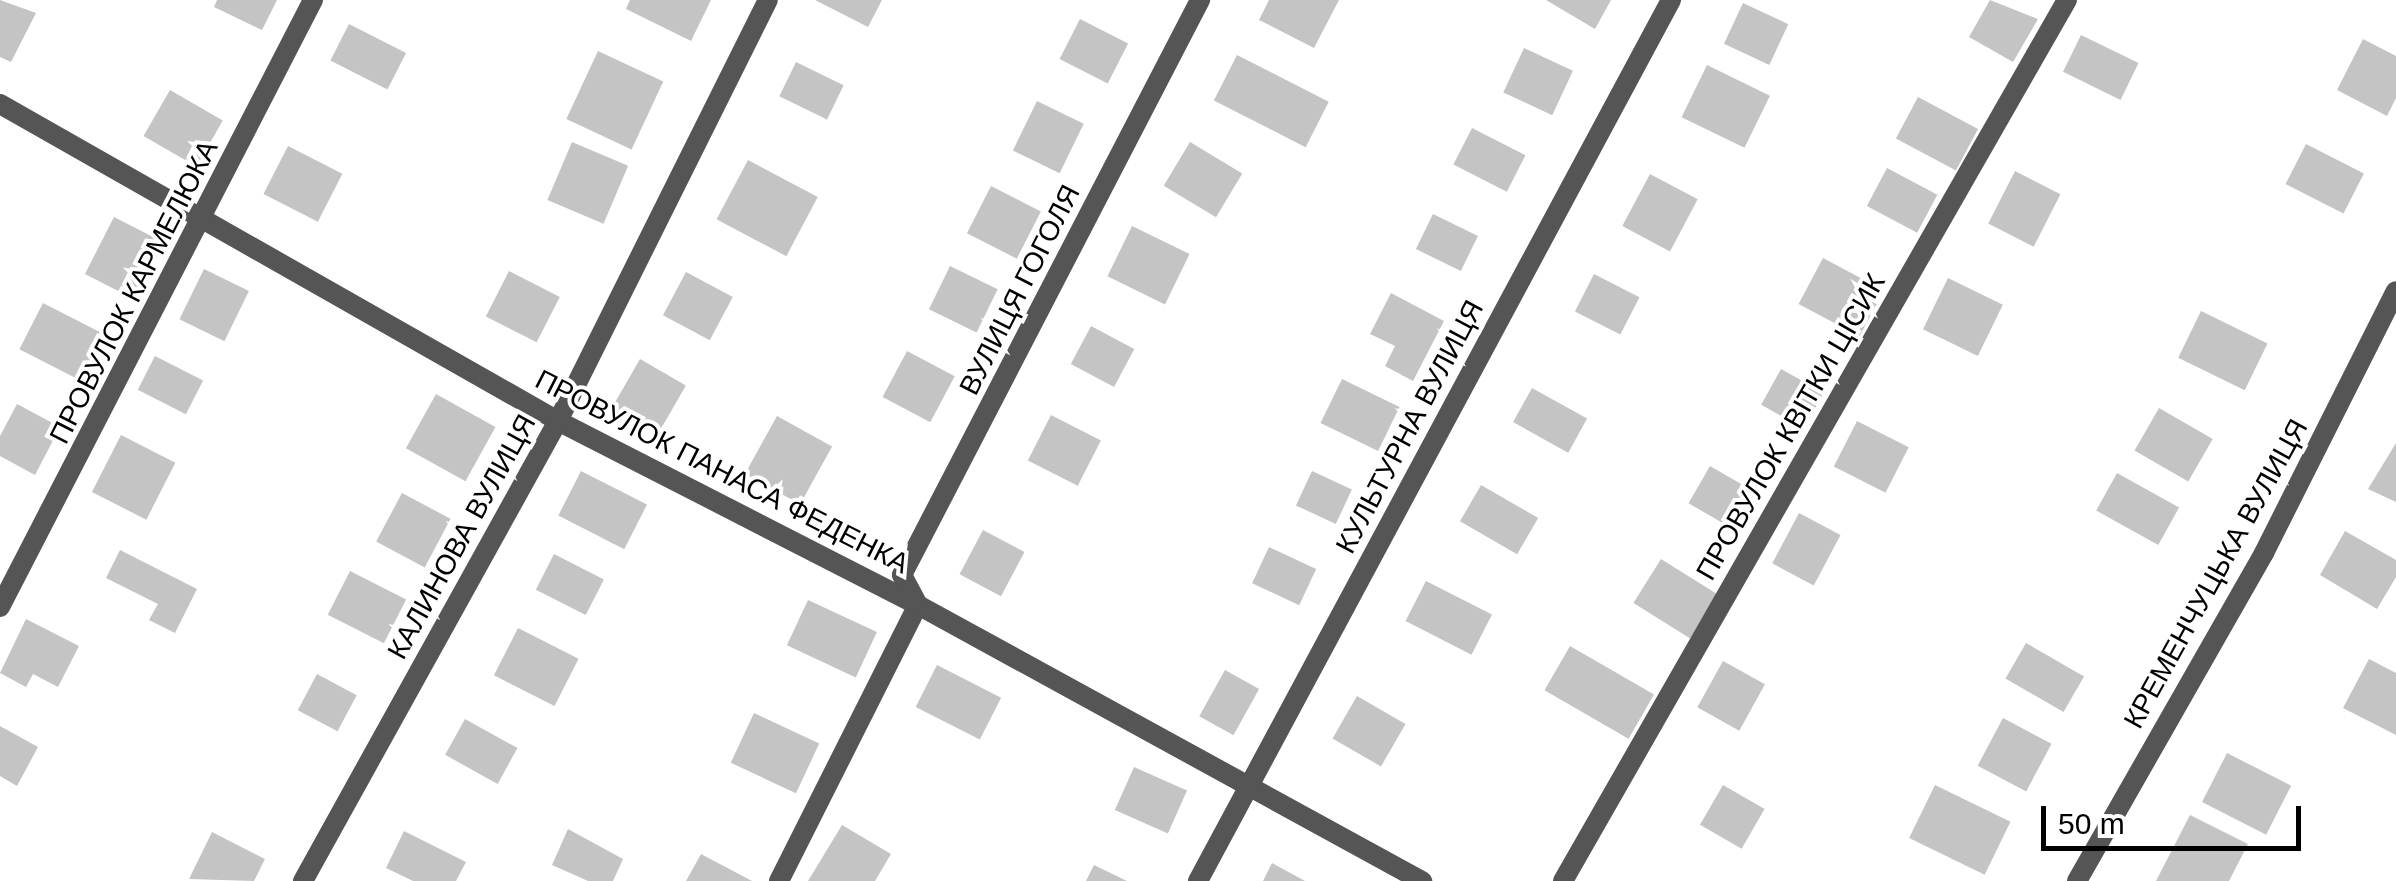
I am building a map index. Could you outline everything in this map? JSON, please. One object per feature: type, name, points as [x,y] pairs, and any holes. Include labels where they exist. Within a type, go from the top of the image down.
[{"type":"street","name":"ПРОВУЛОК КАРМЕЛЮКА","points":[[0,606],[206,216],[312,0]]},
{"type":"street","name":"КАЛИНОВА ВУЛИЦЯ","points":[[303,881],[558,421],[768,0]]},
{"type":"street","name":"ВУЛИЦЯ ГОГОЛЯ","points":[[918,605],[902,575],[1200,0]]},
{"type":"street","name":"КУЛЬТУРНА ВУЛИЦЯ","points":[[1198,881],[1671,0]]},
{"type":"street","name":"ПРОВУЛОК КВІТКИ ЦІСИК","points":[[1563,881],[2068,0]]},
{"type":"street","name":"ПРОВУЛОК ПАНАСА ФЕДЕНКА","points":[[0,104],[206,216],[558,421],[918,605],[1250,783],[1422,881]]},
{"type":"street","name":"КРЕМЕНЧУЦЬКА ВУЛИЦЯ","points":[[2077,881],[2264,553],[2396,291]]},
{"type":"street","points":[[779,881],[918,605]]},
{"type":"building","points":[[0,0],[36,13],[11,62],[0,57]]},
{"type":"building","points":[[217,0],[277,0],[262,30],[214,7]]},
{"type":"building","points":[[630,0],[711,0],[691,41],[626,9]]},
{"type":"building","points":[[815,0],[882,0],[868,27]]},
{"type":"building","points":[[1269,0],[1339,0],[1314,48],[1259,20]]},
{"type":"building","points":[[1546,0],[1611,0],[1595,29]]},
{"type":"building","points":[[1990,0],[2038,19],[2013,62],[1969,37]]},
{"type":"building","points":[[1743,3],[1788,24],[1769,65],[1724,44]]},
{"type":"building","points":[[1080,19],[1128,44],[1108,84],[1060,59]]},
{"type":"building","points":[[349,24],[406,53],[387,90],[330,61]]},
{"type":"building","points":[[2081,35],[2139,63],[2121,100],[2063,72]]},
{"type":"building","points":[[2363,39],[2396,56],[2396,98],[2387,116],[2337,90]]},
{"type":"building","points":[[1524,48],[1573,71],[1552,115],[1503,92]]},
{"type":"building","points":[[598,51],[663,81],[632,149],[566,119]]},
{"type":"building","points":[[1237,55],[1329,102],[1306,147],[1214,100]]},
{"type":"building","points":[[796,62],[844,85],[827,119],[779,96]]},
{"type":"building","points":[[1707,65],[1770,96],[1744,148],[1682,117]]},
{"type":"building","points":[[170,90],[223,121],[196,166],[144,136]]},
{"type":"building","points":[[1918,97],[1978,129],[1956,170],[1896,138]]},
{"type":"building","points":[[1037,101],[1084,124],[1060,173],[1013,150]]},
{"type":"building","points":[[1472,128],[1525,155],[1507,192],[1453,165]]},
{"type":"building","points":[[572,142],[628,166],[604,224],[547,200]]},
{"type":"building","points":[[1190,142],[1242,173],[1216,217],[1164,186]]},
{"type":"building","points":[[2306,144],[2364,174],[2343,214],[2286,184]]},
{"type":"building","points":[[288,146],[342,174],[318,222],[263,194]]},
{"type":"building","points":[[748,160],[818,197],[786,256],[717,219]]},
{"type":"building","points":[[1887,168],[1937,195],[1917,233],[1867,206]]},
{"type":"building","points":[[2015,171],[2060,194],[2034,247],[1988,224]]},
{"type":"building","points":[[1650,174],[1698,199],[1670,251],[1622,226]]},
{"type":"building","points":[[991,186],[1041,211],[1017,259],[967,233]]},
{"type":"building","points":[[1433,214],[1478,236],[1461,271],[1416,249]]},
{"type":"building","points":[[114,217],[164,242],[135,299],[85,274]]},
{"type":"building","points":[[1132,226],[1190,254],[1165,304],[1107,276]]},
{"type":"building","points":[[1823,258],[1884,290],[1860,336],[1799,304]]},
{"type":"building","points":[[950,266],[998,289],[977,332],[929,309]]},
{"type":"building","points":[[204,269],[249,291],[224,341],[179,319]]},
{"type":"building","points":[[509,271],[560,297],[537,342],[486,316]]},
{"type":"building","points":[[686,272],[733,297],[710,340],[663,315]]},
{"type":"building","points":[[1594,274],[1639,297],[1620,335],[1575,311]]},
{"type":"building","points":[[1948,278],[2003,305],[1978,356],[1923,329]]},
{"type":"building","points":[[1391,293],[1444,321],[1413,381],[1385,366],[1395,346],[1370,334]]},
{"type":"building","points":[[43,303],[108,336],[84,382],[19,349]]},
{"type":"building","points":[[2201,311],[2268,343],[2245,390],[2178,358]]},
{"type":"building","points":[[1091,326],[1134,349],[1114,387],[1071,364]]},
{"type":"building","points":[[907,351],[955,376],[930,422],[883,397]]},
{"type":"building","points":[[155,356],[203,381],[186,414],[138,390]]},
{"type":"building","points":[[640,359],[686,385],[658,433],[612,407]]},
{"type":"building","points":[[1781,369],[1824,393],[1804,429],[1761,405]]},
{"type":"building","points":[[1342,379],[1400,407],[1378,451],[1321,423]]},
{"type":"building","points":[[1532,388],[1587,419],[1568,453],[1513,422]]},
{"type":"building","points":[[436,394],[495,427],[465,481],[406,448]]},
{"type":"building","points":[[17,404],[60,427],[35,475],[0,456],[0,436]]},
{"type":"building","points":[[2159,408],[2213,439],[2188,481],[2134,450]]},
{"type":"building","points":[[1051,415],[1101,440],[1078,486],[1028,460]]},
{"type":"building","points":[[777,416],[832,447],[800,504],[745,474]]},
{"type":"building","points":[[1857,421],[1909,447],[1886,493],[1834,466]]},
{"type":"building","points":[[121,435],[175,463],[146,520],[92,492]]},
{"type":"building","points":[[2396,443],[2396,502],[2368,489]]},
{"type":"building","points":[[1710,466],[1762,496],[1740,533],[1688,503]]},
{"type":"building","points":[[581,471],[647,505],[624,549],[558,516]]},
{"type":"building","points":[[1312,471],[1352,490],[1336,524],[1296,505]]},
{"type":"building","points":[[2117,473],[2179,507],[2158,545],[2096,511]]},
{"type":"building","points":[[1481,485],[1538,518],[1517,554],[1460,521]]},
{"type":"building","points":[[402,493],[451,519],[425,567],[376,542]]},
{"type":"building","points":[[1799,513],[1840,535],[1814,585],[1772,563]]},
{"type":"building","points":[[983,530],[1024,552],[1001,596],[960,574]]},
{"type":"building","points":[[2345,531],[2396,560],[2396,577],[2377,609],[2320,575]]},
{"type":"building","points":[[1269,547],[1316,569],[1299,605],[1252,583]]},
{"type":"building","points":[[120,550],[197,589],[175,633],[149,620],[158,604],[106,578]]},
{"type":"building","points":[[554,554],[604,579],[586,615],[536,590]]},
{"type":"building","points":[[1661,559],[1718,595],[1690,639],[1633,603]]},
{"type":"building","points":[[350,571],[406,600],[384,643],[328,615]]},
{"type":"building","points":[[1426,581],[1492,615],[1472,655],[1406,621]]},
{"type":"building","points":[[808,600],[877,632],[856,677],[787,645]]},
{"type":"building","points":[[26,619],[79,646],[58,687],[33,674],[26,687],[0,673]]},
{"type":"building","points":[[518,628],[579,659],[555,706],[494,675]]},
{"type":"building","points":[[2026,643],[2084,676],[2064,712],[2006,679]]},
{"type":"building","points":[[1570,646],[1654,694],[1629,739],[1544,690]]},
{"type":"building","points":[[2369,659],[2396,673],[2396,735],[2343,708]]},
{"type":"building","points":[[1723,661],[1765,684],[1739,731],[1697,707]]},
{"type":"building","points":[[937,665],[1001,698],[980,740],[916,707]]},
{"type":"building","points":[[1225,670],[1259,689],[1233,735],[1199,716]]},
{"type":"building","points":[[317,674],[357,695],[337,731],[298,710]]},
{"type":"building","points":[[1357,696],[1405,724],[1381,766],[1332,738]]},
{"type":"building","points":[[754,713],[819,743],[796,793],[731,763]]},
{"type":"building","points":[[2003,718],[2052,744],[2026,792],[1978,766]]},
{"type":"building","points":[[465,719],[517,748],[498,784],[445,755]]},
{"type":"building","points":[[0,726],[38,747],[17,786],[0,776]]},
{"type":"building","points":[[2227,753],[2291,786],[2266,835],[2202,802]]},
{"type":"building","points":[[1134,767],[1187,791],[1168,834],[1115,810]]},
{"type":"building","points":[[1723,785],[1765,809],[1742,849],[1700,825]]},
{"type":"building","points":[[1935,785],[2010,822],[1985,875],[1909,838]]},
{"type":"building","points":[[2190,815],[2248,844],[2229,881],[2156,881]]},
{"type":"building","points":[[842,825],[891,854],[875,881],[808,881]]},
{"type":"building","points":[[568,829],[623,859],[613,881],[588,881],[552,865]]},
{"type":"building","points":[[404,831],[466,862],[456,881],[413,881],[386,868]]},
{"type":"building","points":[[212,832],[265,859],[254,881],[189,879]]},
{"type":"building","points":[[701,854],[752,881],[686,881]]},
{"type":"building","points":[[1272,863],[1305,881],[1263,881]]},
{"type":"building","points":[[1094,865],[1127,881],[1086,881]]}]
